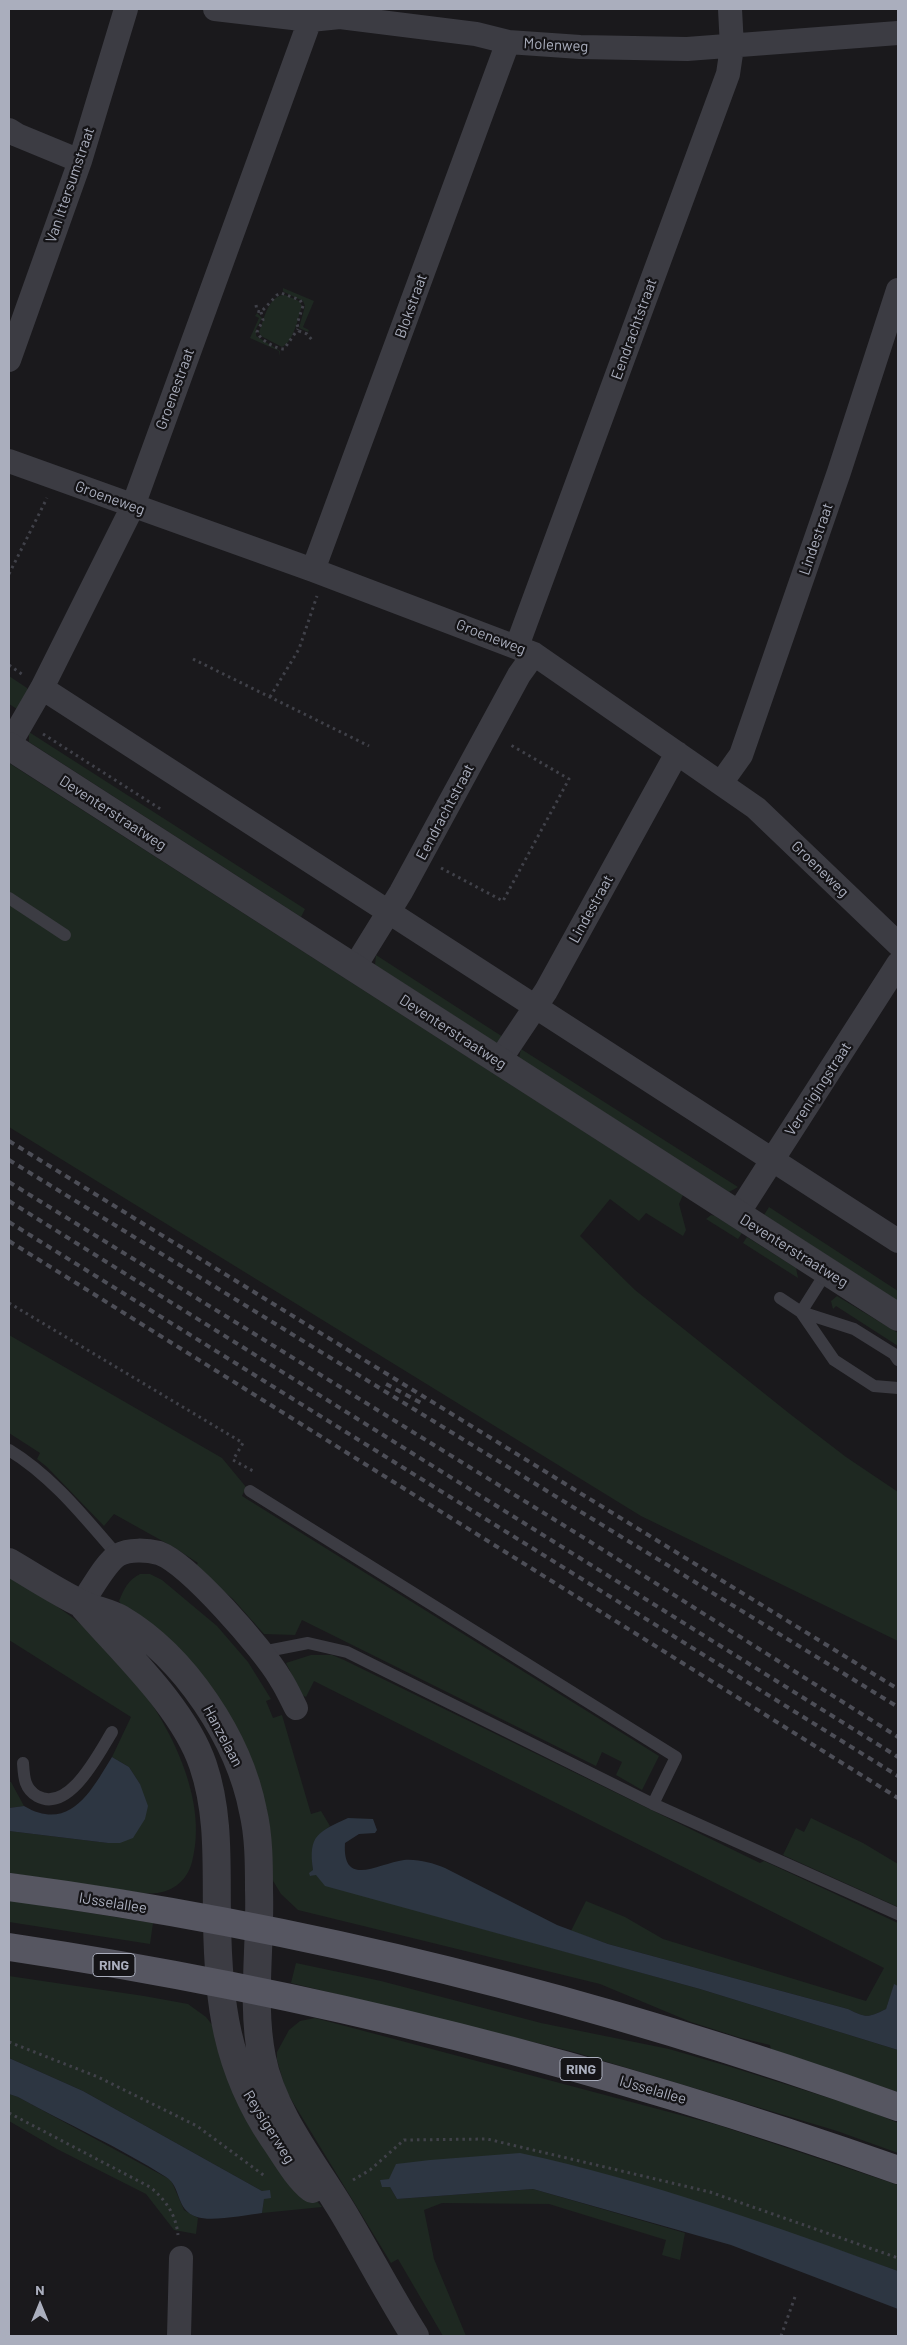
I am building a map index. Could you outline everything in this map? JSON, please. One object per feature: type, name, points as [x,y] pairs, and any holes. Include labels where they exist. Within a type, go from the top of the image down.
[{"type":"main road","name":"IJsselallee","points":[[9,1887],[217,1919],[455,1973],[677,2033],[898,2107]]},
{"type":"main road","name":"IJsselallee","points":[[9,1947],[256,1991],[536,2056],[798,2134],[898,2170]]},
{"type":"street","name":"Van Ittersumstraat","points":[[9,360],[80,161],[126,9]]},
{"type":"street","name":"Molenweg","points":[[215,9],[310,20],[340,13],[476,34],[508,42],[580,47],[677,49],[732,47],[755,43],[898,33]]},
{"type":"street","name":"Eendrachtstraat","points":[[354,968],[390,913],[519,675],[526,650],[728,74],[732,47],[730,9]]},
{"type":"street","name":"Groenestraat","points":[[9,745],[42,688],[133,506],[310,20]]},
{"type":"street","name":"Blokstraat","points":[[319,572],[508,42]]},
{"type":"street","points":[[9,130],[80,161]]},
{"type":"street","name":"Lindestraat","points":[[721,783],[741,755],[839,472],[898,290]]},
{"type":"street","name":"Groeneweg","points":[[9,461],[319,572],[526,650],[721,783],[762,814],[896,937]]},
{"type":"street","points":[[42,688],[898,1241]]},
{"type":"street","name":"Deventerstraatweg","points":[[9,745],[898,1317]]},
{"type":"street","name":"Lindestraat","points":[[499,1061],[535,1008],[676,753]]},
{"type":"street","name":"Verenigingstraat","points":[[737,1215],[898,964]]},
{"type":"street","points":[[81,1604],[118,1556],[134,1550],[159,1554],[181,1566],[214,1598],[262,1652],[280,1677],[296,1708]]},
{"type":"street","name":"Hanzelaan","points":[[9,1562],[81,1604],[120,1618],[153,1642],[187,1677],[207,1704],[223,1731],[242,1772],[254,1814],[260,1928]]},
{"type":"street","name":"Hanzelaan","points":[[81,1604],[182,1720],[203,1765],[211,1794],[217,1843],[217,1919]]},
{"type":"street","points":[[217,1919],[219,1985]]},
{"type":"street","points":[[256,1991],[260,1928]]},
{"type":"street","name":"Reysigerweg","points":[[219,1985],[226,2027],[246,2094],[266,2128],[309,2186],[347,2219]]},
{"type":"street","name":"Reysigerweg","points":[[256,1991],[260,2051],[271,2091],[347,2219],[383,2285],[415,2336]]},
{"type":"street","points":[[179,2336],[182,2258]]},
{"type":"lane","points":[[9,898],[65,935]]},
{"type":"lane","points":[[801,1312],[827,1271]]},
{"type":"lane","points":[[780,1298],[801,1312],[854,1329],[894,1354],[898,1360]]},
{"type":"lane","points":[[801,1312],[834,1360],[874,1386],[898,1388]]},
{"type":"lane","points":[[9,1450],[29,1462],[49,1481],[118,1556]]},
{"type":"lane","points":[[250,1491],[676,1757],[653,1804]]},
{"type":"lane","points":[[262,1652],[308,1643],[347,1652],[653,1804],[898,1914]]},
{"type":"lane","points":[[23,1763],[24,1781],[30,1792],[41,1798],[56,1798],[70,1792],[81,1780],[112,1732]]},
{"type":"path","points":[[256,305],[257,311],[261,312],[263,320],[257,332],[259,337],[280,349],[287,346],[298,329],[297,324],[303,306],[300,300],[281,293],[276,295],[261,312]]},
{"type":"path","points":[[298,329],[307,334],[312,340]]},
{"type":"path","points":[[9,574],[57,478]]},
{"type":"path","points":[[270,697],[299,649],[319,572]]},
{"type":"path","points":[[193,659],[369,746]]},
{"type":"path","points":[[421,856],[502,901],[569,779],[488,732]]},
{"type":"path","points":[[9,1303],[243,1443],[233,1460],[260,1475],[250,1491]]},
{"type":"path","points":[[9,2042],[98,2077],[197,2126],[270,2180]]},
{"type":"path","points":[[9,2113],[138,2180],[159,2195],[171,2209],[178,2230],[182,2258]]},
{"type":"path","points":[[331,2193],[370,2170],[404,2140],[487,2139],[710,2192],[898,2258]]},
{"type":"path","points":[[781,2336],[796,2294]]},
{"type":"shaded area","points":[[283,288],[314,301],[303,327],[309,330],[308,332],[299,328],[305,306],[303,301],[284,292]]},
{"type":"shaded area","points":[[285,295],[299,301],[302,306],[293,335],[282,347],[261,336],[259,332],[265,315],[274,299]]},
{"type":"shaded area","points":[[257,313],[262,318],[256,329],[256,336],[280,351],[279,356],[279,351],[250,338],[259,318],[255,316]]},
{"type":"shaded area","points":[[9,676],[27,688],[28,693],[17,709],[9,704]]},
{"type":"shaded area","points":[[29,732],[305,909],[301,917],[29,742]]},
{"type":"shaded area","points":[[9,763],[683,1195],[679,1204],[686,1230],[683,1236],[646,1213],[639,1221],[610,1199],[580,1236],[635,1290],[790,1414],[846,1457],[898,1492],[898,1641],[641,1516],[9,1127]]},
{"type":"shaded area","points":[[376,955],[503,1037],[496,1043],[375,965]]},
{"type":"shaded area","points":[[521,1049],[738,1187],[729,1192],[519,1058]]},
{"type":"shaded area","points":[[769,1207],[898,1291],[898,1301],[764,1215]]},
{"type":"shaded area","points":[[711,1215],[742,1233],[738,1239],[706,1219]]},
{"type":"shaded area","points":[[747,1237],[796,1268],[798,1278],[743,1243]]},
{"type":"shaded area","points":[[837,1296],[898,1333],[898,1346],[836,1306],[833,1309],[831,1301]]},
{"type":"shaded area","points":[[9,1335],[222,1458],[246,1487],[242,1496],[659,1756],[642,1790],[616,1775],[622,1762],[602,1752],[596,1766],[302,1620],[295,1635],[264,1634],[233,1599],[195,1567],[198,1563],[114,1514],[104,1526],[37,1459],[40,1453],[9,1433]]},
{"type":"shaded area","points":[[140,1574],[150,1574],[162,1580],[217,1626],[248,1662],[271,1699],[266,1701],[273,1718],[282,1715],[311,1814],[321,1811],[330,1826],[320,1834],[312,1859],[313,1870],[311,1876],[316,1874],[325,1885],[700,1989],[898,2050],[898,2092],[771,2049],[770,2045],[691,2022],[600,1984],[298,1910],[281,1894],[272,1879],[264,1809],[119,1601],[127,1585]]},
{"type":"shaded area","points":[[9,1576],[65,1612],[96,1637],[137,1682],[156,1710],[172,1740],[185,1771],[193,1802],[196,1833],[189,1870],[180,1883],[167,1891],[143,1893],[9,1873],[9,1831],[108,1843],[140,1784],[129,1767],[112,1757],[131,1717],[9,1640]]},
{"type":"shaded area","points":[[311,1655],[332,1655],[344,1660],[760,1863],[764,1861],[898,1923],[898,1986],[894,1985],[886,2009],[867,2016],[848,2009],[608,1944],[571,1931],[586,1901],[625,1917],[663,1939],[866,2001],[884,1968],[314,1681],[306,1697],[302,1695],[286,1663]]},
{"type":"shaded area","points":[[9,1782],[11,1782],[24,1806],[9,1808]]},
{"type":"shaded area","points":[[811,1818],[863,1843],[898,1864],[898,1907],[783,1855],[796,1828],[804,1832]]},
{"type":"shaded area","points":[[9,1900],[153,1923],[150,1944],[9,1922]]},
{"type":"shaded area","points":[[296,1963],[381,1981],[541,2023],[669,2049],[731,2067],[867,2110],[898,2123],[898,2153],[837,2131],[574,2052],[291,1983]]},
{"type":"shaded area","points":[[9,1976],[188,2004],[206,2017],[220,2035],[310,2193],[322,2207],[262,2213],[264,2199],[262,2191],[83,2091],[9,2058]]},
{"type":"shaded area","points":[[315,2018],[718,2125],[898,2185],[898,2271],[734,2214],[611,2176],[380,2180],[390,2187],[397,2199],[533,2189],[685,2233],[680,2260],[662,2255],[666,2240],[549,2204],[442,2203],[424,2210],[434,2259],[466,2336],[443,2336],[398,2259],[391,2263],[286,2091],[277,2060],[277,2052],[289,2030],[300,2021]]},
{"type":"shaded area","points":[[9,2094],[18,2097],[171,2180],[184,2210],[198,2218],[196,2234],[174,2230],[146,2194],[57,2149],[9,2121]]},
{"type":"water","points":[[112,1757],[129,1767],[140,1784],[148,1806],[145,1819],[133,1838],[120,1843],[108,1843],[9,1831],[9,1808],[24,1806],[40,1813],[54,1815],[67,1811],[87,1795]]},
{"type":"water","points":[[348,1818],[373,1819],[377,1830],[375,1833],[359,1834],[345,1843],[346,1857],[349,1865],[356,1869],[364,1870],[404,1860],[430,1863],[445,1868],[557,1925],[608,1944],[848,2009],[867,2016],[886,2009],[894,1984],[898,1986],[898,2050],[700,1989],[325,1886],[316,1875],[310,1876],[309,1873],[313,1870],[312,1849],[314,1842],[322,1831]]},
{"type":"water","points":[[9,2058],[83,2091],[262,2191],[270,2190],[271,2198],[264,2199],[262,2213],[211,2219],[190,2214],[182,2204],[171,2181],[166,2177],[111,2146],[9,2094]]},
{"type":"water","points":[[520,2153],[568,2164],[664,2191],[759,2221],[898,2271],[898,2309],[731,2245],[533,2189],[397,2199],[390,2187],[382,2187],[380,2180],[389,2179],[396,2164]]},
{"type":"railway","points":[[9,1141],[898,1689]]},
{"type":"railway","points":[[9,1160],[898,1707]]},
{"type":"railway","points":[[9,1182],[589,1541],[898,1737]]},
{"type":"railway","points":[[9,1201],[898,1757]]},
{"type":"railway","points":[[9,1222],[898,1776]]},
{"type":"railway","points":[[9,1241],[898,1798]]},
{"type":"railway","points":[[386,1384],[423,1404]]}]
